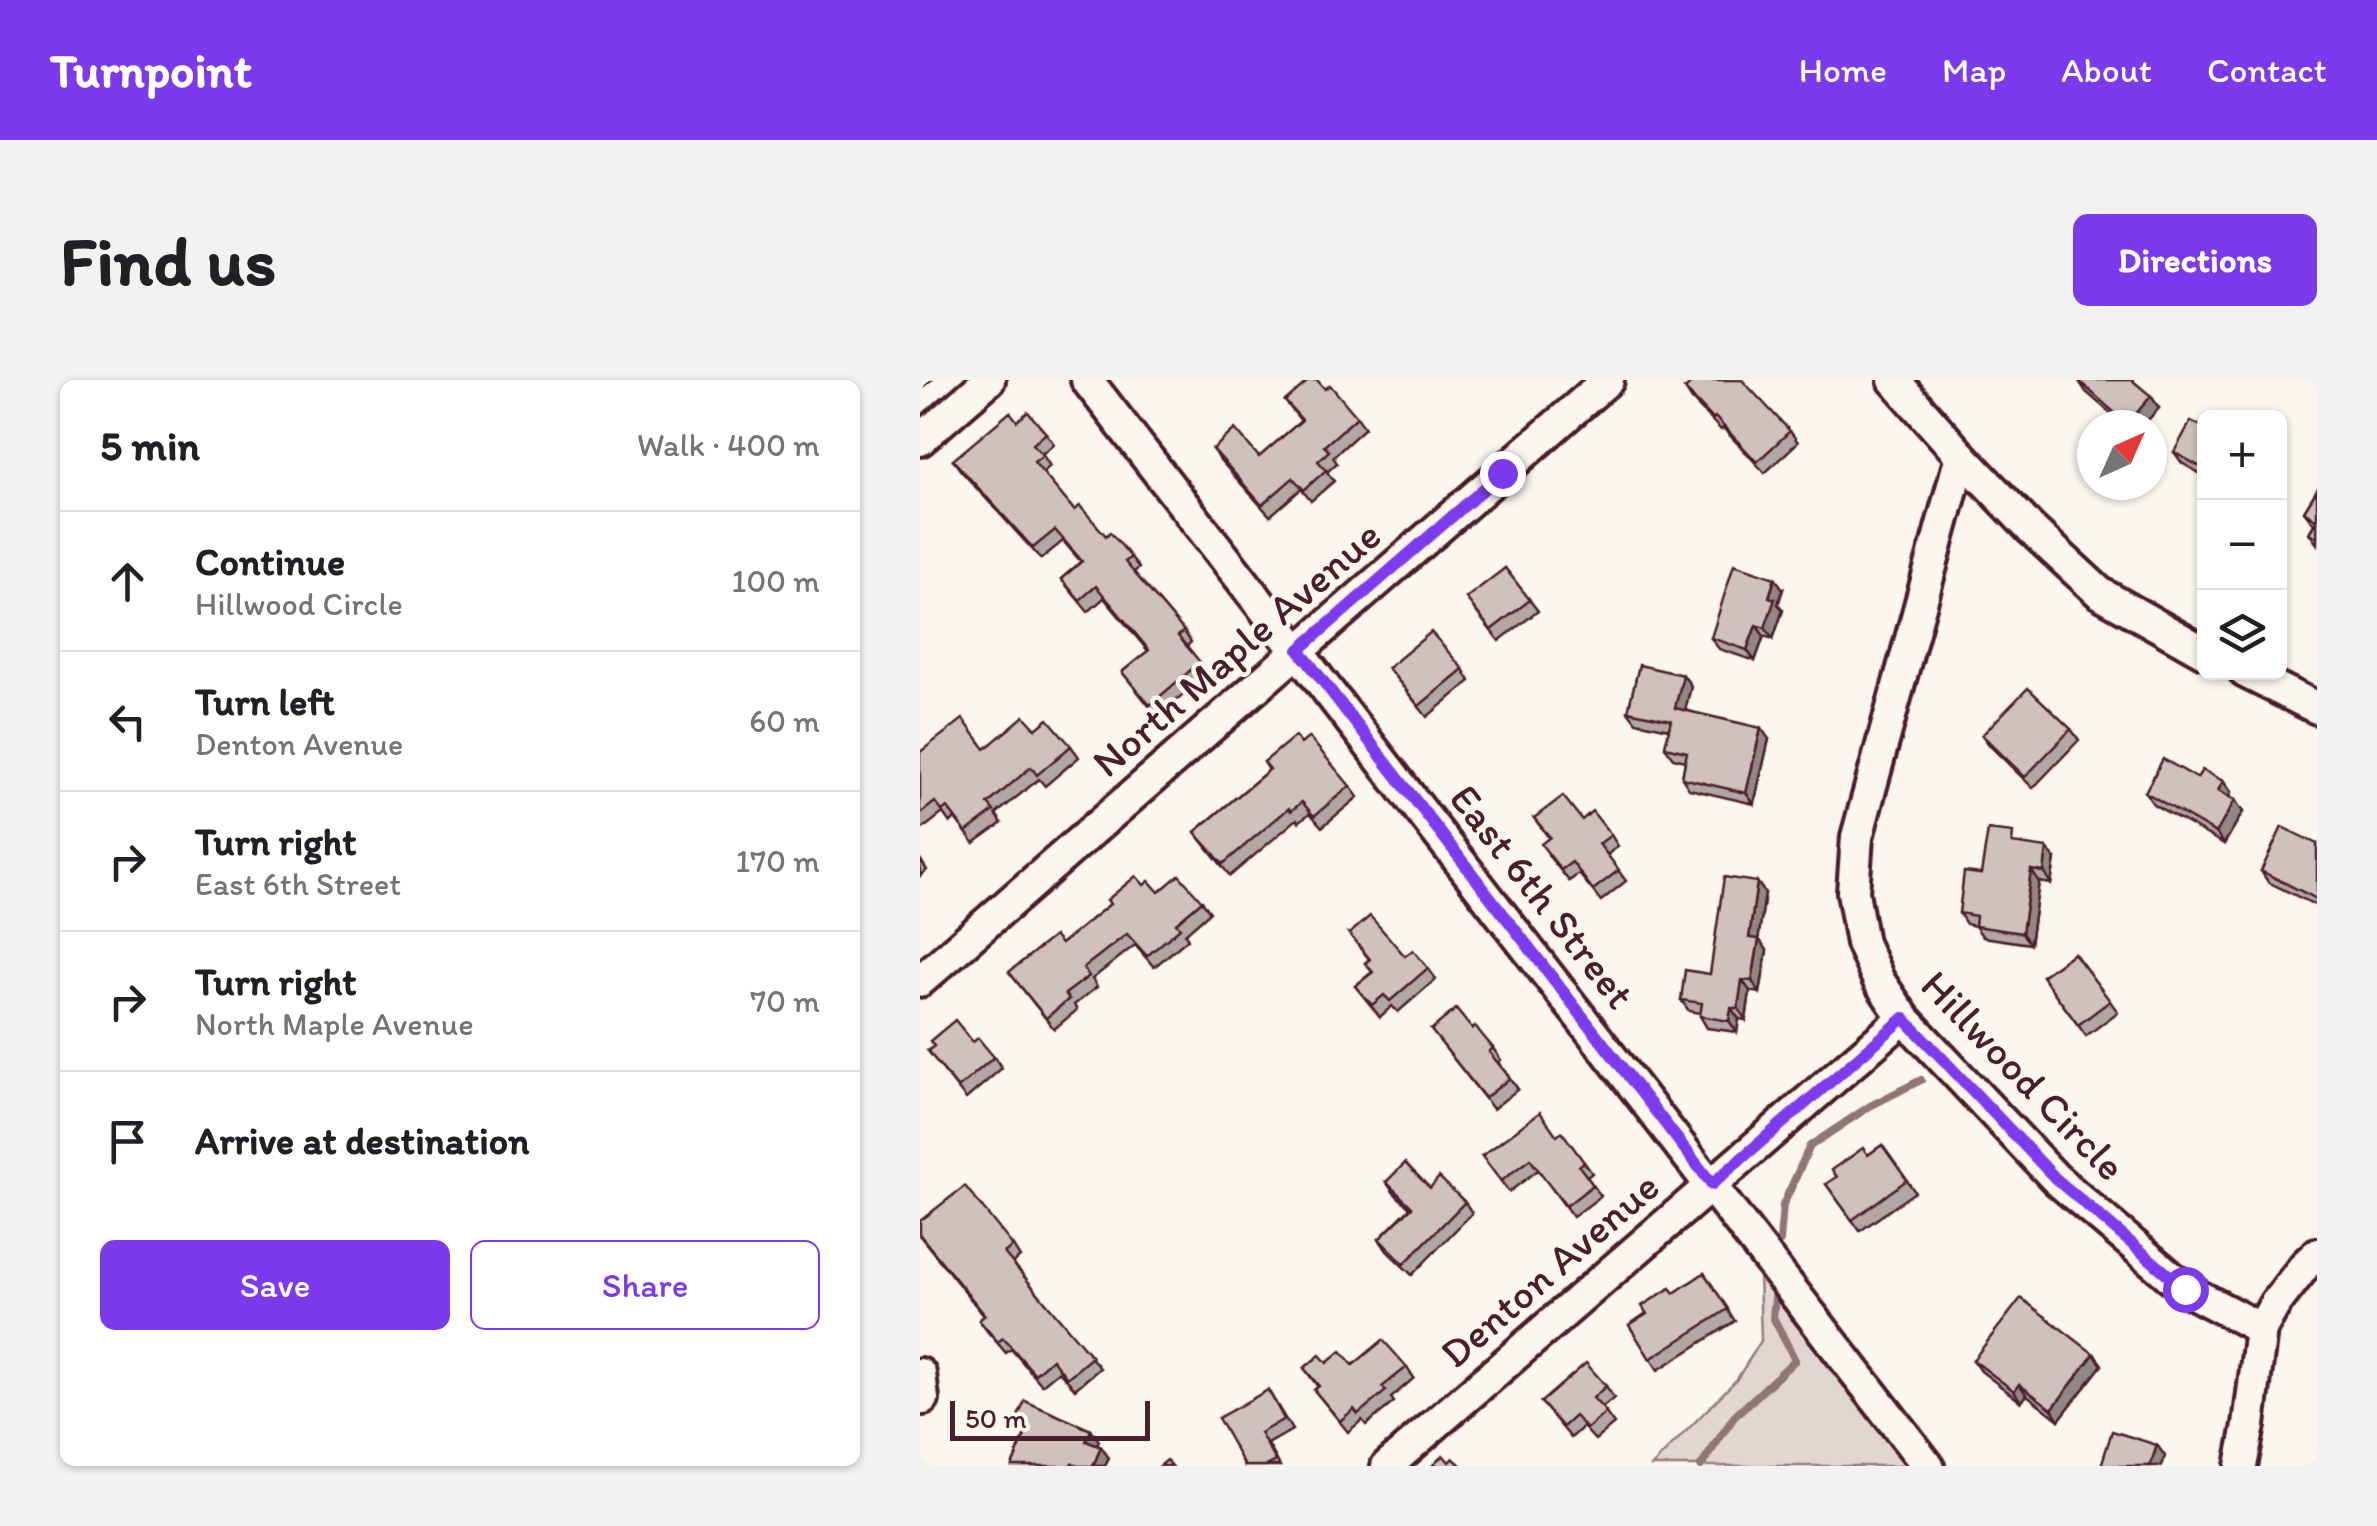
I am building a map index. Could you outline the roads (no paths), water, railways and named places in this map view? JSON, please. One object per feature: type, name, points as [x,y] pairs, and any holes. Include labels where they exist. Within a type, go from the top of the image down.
[{"type":"street","points":[[920,440],[989,380]]},
{"type":"street","name":"East 6th Street","points":[[1087,380],[1928,1466]]},
{"type":"street","name":"North Maple Avenue","points":[[920,981],[1608,380]]},
{"type":"street","points":[[1894,380],[2031,529],[2100,594],[2197,648]]},
{"type":"street","name":"Hillwood Circle","points":[[1961,456],[1857,837],[1853,892],[1862,943],[1879,981],[1904,1018],[2056,1179],[2185,1289],[2261,1329]]},
{"type":"street","points":[[2260,680],[2317,708]]},
{"type":"street","name":"Denton Avenue","points":[[1387,1466],[1904,1018]]},
{"type":"street","points":[[2241,1466],[2261,1329],[2275,1304],[2317,1254]]},
{"type":"waterway","points":[[1780,1241],[1783,1205],[1810,1146],[1870,1106],[1921,1080]]},
{"type":"waterway","points":[[1701,1466],[1734,1417],[1795,1360],[1773,1317],[1775,1298]]}]
